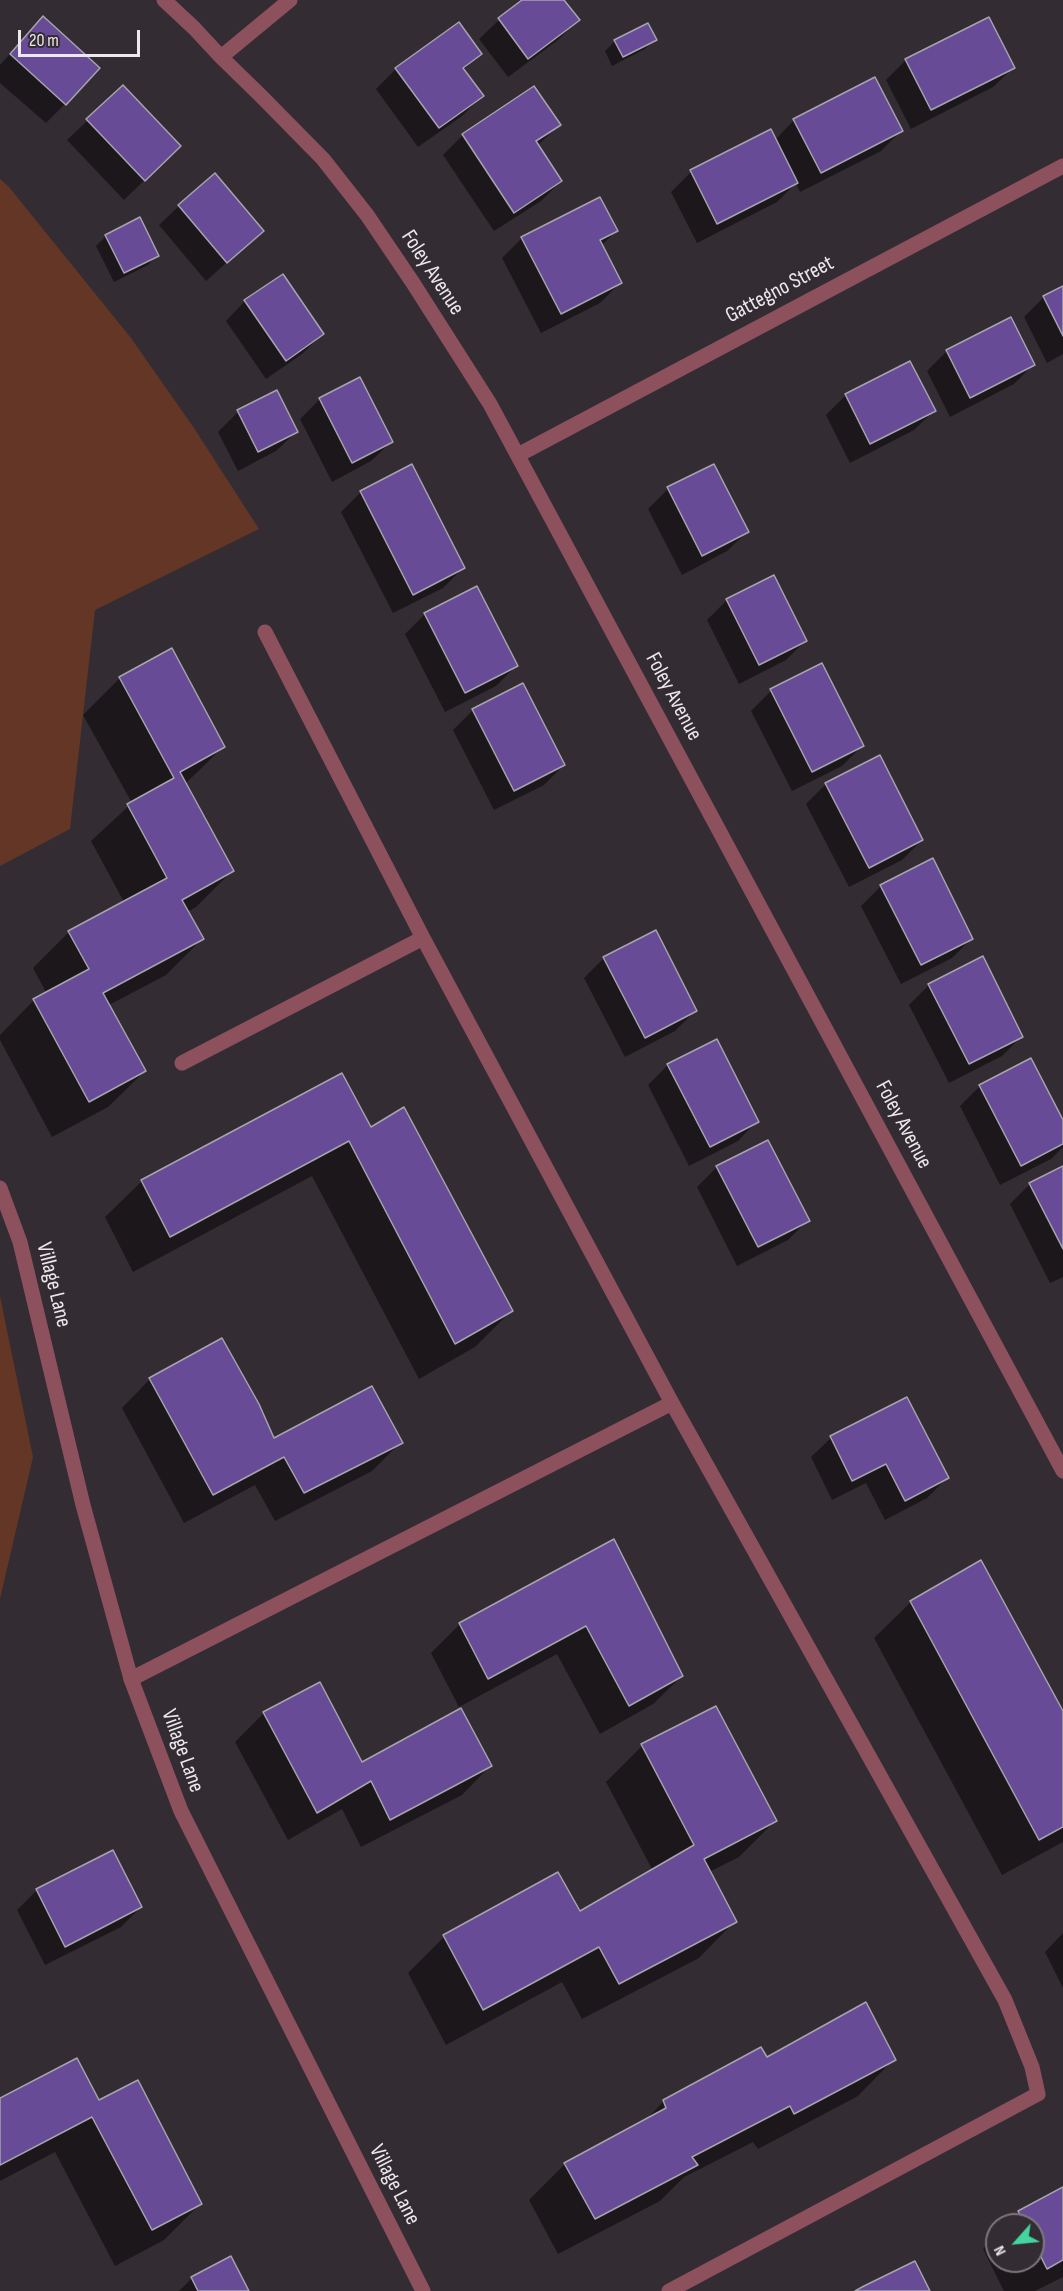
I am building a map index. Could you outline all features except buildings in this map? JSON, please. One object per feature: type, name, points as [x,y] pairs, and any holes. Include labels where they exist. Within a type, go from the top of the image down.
[{"type":"street","name":"Foley Avenue","points":[[164,0],[323,159],[367,215],[466,367],[519,455],[1063,1471]]},
{"type":"street","points":[[221,57],[290,0]]},
{"type":"street","name":"Gattegno Street","points":[[519,455],[1063,166]]},
{"type":"street","points":[[265,632],[423,938],[672,1403],[1005,2000],[1032,2067],[1038,2094],[669,2291]]},
{"type":"street","points":[[182,1063],[423,938]]},
{"type":"street","name":"Village Lane","points":[[0,1188],[21,1242],[83,1505],[131,1679],[181,1811],[423,2291]]},
{"type":"street","points":[[131,1679],[672,1403]]},
{"type":"shaded area","points":[[0,179],[9,187],[131,338],[194,428],[259,529],[95,610],[70,829],[0,866]]},
{"type":"shaded area","points":[[0,1296],[33,1457],[0,1599]]}]
